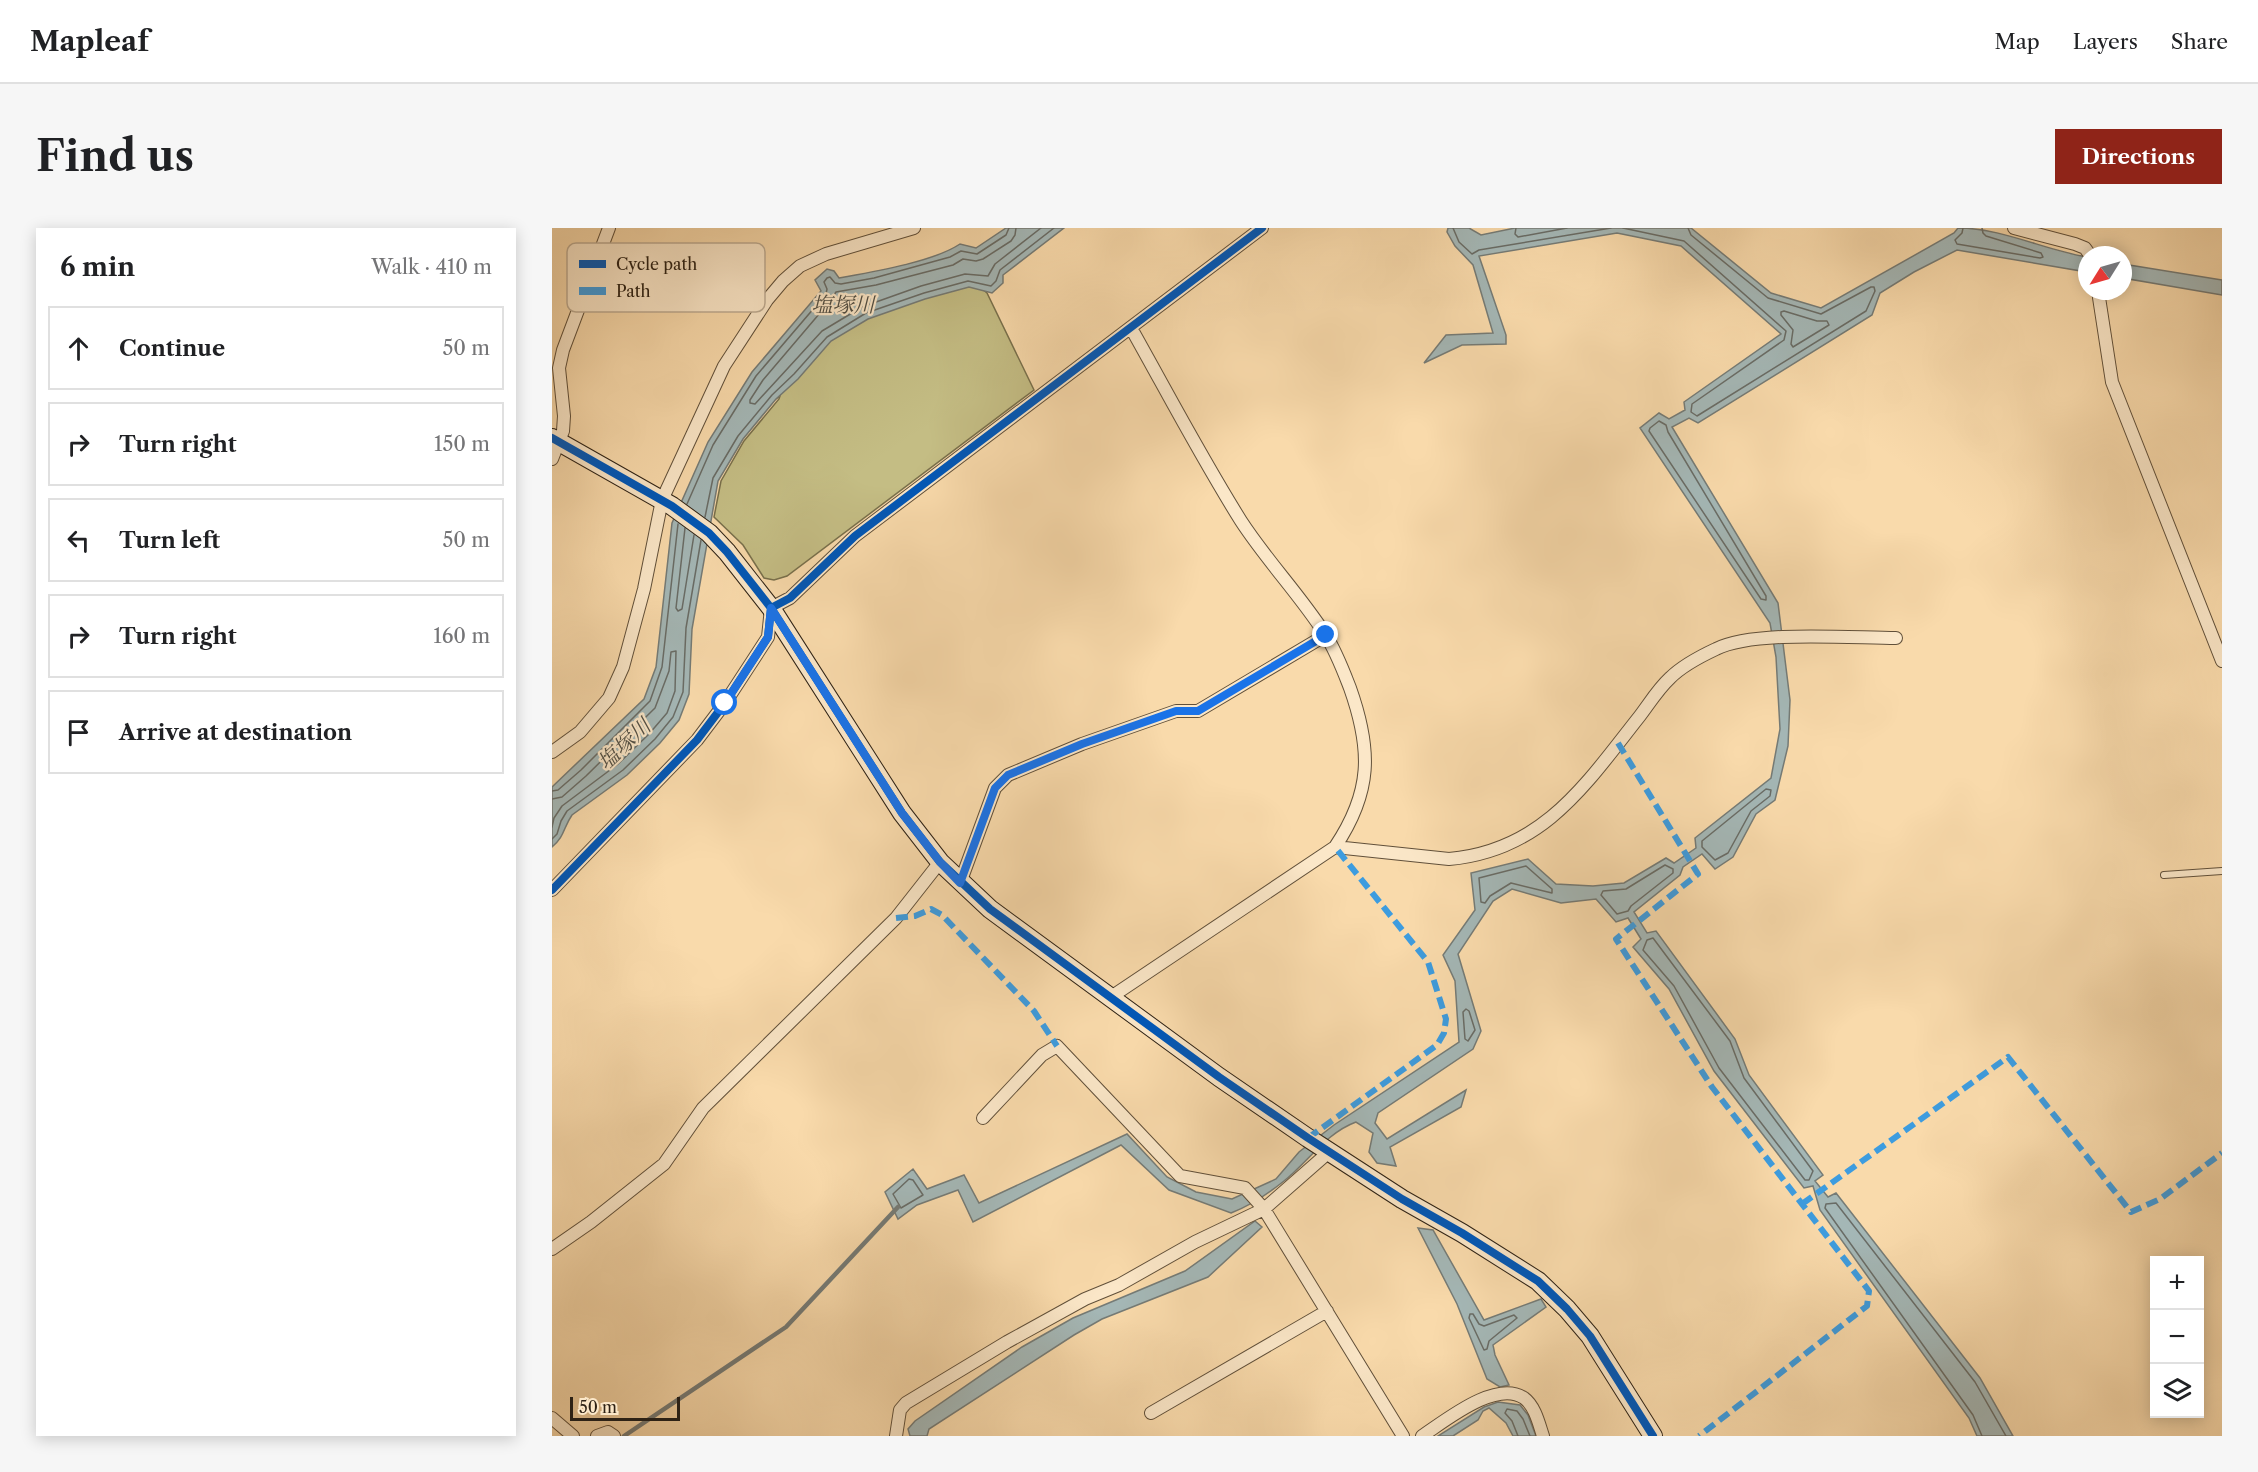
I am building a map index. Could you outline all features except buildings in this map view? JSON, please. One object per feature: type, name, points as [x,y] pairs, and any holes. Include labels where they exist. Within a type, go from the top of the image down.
[{"type":"street","points":[[603,243],[609,228]]},
{"type":"street","points":[[765,303],[783,281],[800,266],[826,254],[914,228]]},
{"type":"street","points":[[771,608],[790,598],[855,536],[1262,228]]},
{"type":"street","points":[[2014,228],[2079,246]]},
{"type":"street","points":[[2099,300],[2112,382],[2222,661]]},
{"type":"street","points":[[577,312],[559,368],[564,416],[563,431],[554,446],[667,503],[709,533],[759,591],[902,813],[940,862],[960,883],[990,909],[1219,1077],[1402,1199],[1462,1233],[1538,1281],[1567,1309],[1590,1336],[1653,1436]]},
{"type":"street","points":[[552,752],[580,732],[609,698],[623,667],[667,503],[724,366],[759,312]]},
{"type":"street","points":[[1110,997],[1335,847],[1354,816],[1365,776],[1365,754],[1354,700],[1326,635],[1242,522],[1131,328]]},
{"type":"street","points":[[552,890],[697,740],[725,703],[768,637],[771,608]]},
{"type":"street","points":[[960,883],[995,788],[1008,775],[1082,744],[1176,711],[1198,711],[1326,635]]},
{"type":"street","points":[[1335,847],[1449,859],[1468,857],[1498,849],[1545,822],[1564,808],[1581,790],[1670,678],[1716,649],[1732,643],[1782,638],[1896,638]]},
{"type":"street","points":[[552,1249],[591,1222],[664,1164],[703,1108],[896,918],[940,862]]},
{"type":"street","points":[[982,1118],[1042,1055],[1057,1046],[1180,1176],[1245,1188],[1263,1209],[1403,1436]]},
{"type":"street","points":[[896,1436],[900,1410],[906,1403],[1075,1304],[1119,1285],[1195,1242],[1263,1209],[1329,1152]]},
{"type":"street","points":[[1151,1413],[1327,1311]]},
{"type":"street","points":[[1422,1436],[1481,1398],[1508,1394],[1524,1398],[1534,1412],[1543,1436]]},
{"type":"street","points":[[552,1418],[573,1436]]},
{"type":"street","points":[[597,1436],[608,1432],[614,1436]]},
{"type":"lane","points":[[2164,875],[2222,871]]},
{"type":"shaded area","points":[[961,285],[981,288],[987,293],[1034,390],[787,576],[774,580],[764,578],[743,545],[714,517],[721,481],[744,441],[779,399],[780,396],[776,399],[836,319]]},
{"type":"water","name":"塩塚川","points":[[1006,228],[1064,228],[1003,275],[1003,283],[992,293],[969,287],[925,299],[868,319],[831,341],[798,379],[776,399],[743,439],[718,481],[692,629],[689,694],[679,720],[660,743],[627,775],[572,815],[552,847],[552,787],[644,699],[656,667],[672,523],[708,442],[752,372],[821,291],[815,280],[827,269],[834,271],[839,278],[919,261],[960,244],[976,248]]},
{"type":"water","points":[[1448,228],[1469,228],[1481,235],[1515,228],[1691,228],[1771,293],[1821,308],[1954,233],[1958,228],[2007,235],[2078,255],[2078,270],[1957,250],[1880,293],[1872,315],[1698,423],[1689,418],[1672,427],[1778,603],[1790,700],[1788,746],[1775,800],[1756,814],[1733,857],[1715,869],[1702,854],[1683,867],[1680,875],[1634,912],[1647,933],[1656,931],[1735,1039],[1749,1075],[1823,1175],[1815,1181],[1828,1197],[1836,1193],[1980,1378],[2013,1436],[1977,1436],[1969,1418],[1820,1210],[1813,1186],[1804,1188],[1714,1071],[1669,989],[1633,947],[1641,939],[1628,918],[1616,922],[1596,899],[1561,903],[1512,889],[1493,901],[1458,954],[1481,1031],[1473,1049],[1378,1113],[1375,1123],[1387,1139],[1466,1090],[1461,1107],[1390,1147],[1396,1166],[1377,1163],[1369,1152],[1373,1133],[1356,1122],[1326,1140],[1272,1190],[1231,1213],[1169,1190],[1121,1145],[973,1222],[958,1190],[917,1205],[898,1219],[885,1192],[913,1169],[927,1189],[964,1175],[979,1203],[1127,1134],[1167,1177],[1196,1192],[1232,1199],[1276,1179],[1299,1152],[1334,1125],[1459,1042],[1455,981],[1443,955],[1475,910],[1471,873],[1528,859],[1556,884],[1593,886],[1624,883],[1666,858],[1674,863],[1696,848],[1695,838],[1771,778],[1780,729],[1776,657],[1770,623],[1640,428],[1659,413],[1669,419],[1685,410],[1684,402],[1781,334],[1681,246],[1617,233],[1479,256],[1506,335],[1506,344],[1462,345],[1424,363],[1446,335],[1493,333],[1473,265],[1455,246],[1447,232]]},
{"type":"water","points":[[2132,265],[2222,280],[2222,295],[2132,280]]},
{"type":"water","points":[[1255,1221],[1262,1227],[1208,1277],[1102,1319],[929,1429],[927,1436],[910,1436],[908,1429],[915,1421],[1022,1347],[1073,1318],[1185,1271]]},
{"type":"water","points":[[1418,1228],[1433,1230],[1484,1320],[1541,1299],[1546,1307],[1493,1345],[1495,1355],[1509,1385],[1500,1387],[1487,1379],[1457,1304]]},
{"type":"water","points":[[1498,1402],[1520,1405],[1528,1415],[1536,1436],[1513,1436],[1506,1423],[1489,1408],[1483,1411],[1478,1420],[1453,1436],[1438,1436],[1484,1407]]},
{"type":"waterway","points":[[624,1436],[786,1327],[898,1207]]},
{"type":"marked path","points":[[1618,743],[1698,874],[1616,939],[1712,1087],[1869,1291],[1867,1306],[1699,1436]]},
{"type":"marked path","points":[[1308,1138],[1437,1045],[1444,1033],[1446,1019],[1428,962],[1335,847]]},
{"type":"marked path","points":[[896,918],[915,916],[931,909],[942,915],[1034,1011],[1057,1046]]},
{"type":"marked path","points":[[1802,1204],[2008,1057],[2131,1212],[2160,1199],[2222,1153]]},
{"type":"cycle path","points":[[552,890],[697,740],[725,703],[768,637],[771,608],[790,598],[855,536],[1262,228]]},
{"type":"cycle path","points":[[552,438],[672,506],[709,533],[727,552],[771,608],[902,813],[940,862],[990,909],[1219,1077],[1308,1138],[1402,1199],[1462,1233],[1538,1281],[1567,1309],[1590,1336],[1653,1436]]},
{"type":"route","points":[[725,703],[768,637],[771,608],[902,813],[940,862],[960,883],[995,788],[1008,775],[1082,744],[1176,711],[1198,711],[1326,635]]}]
